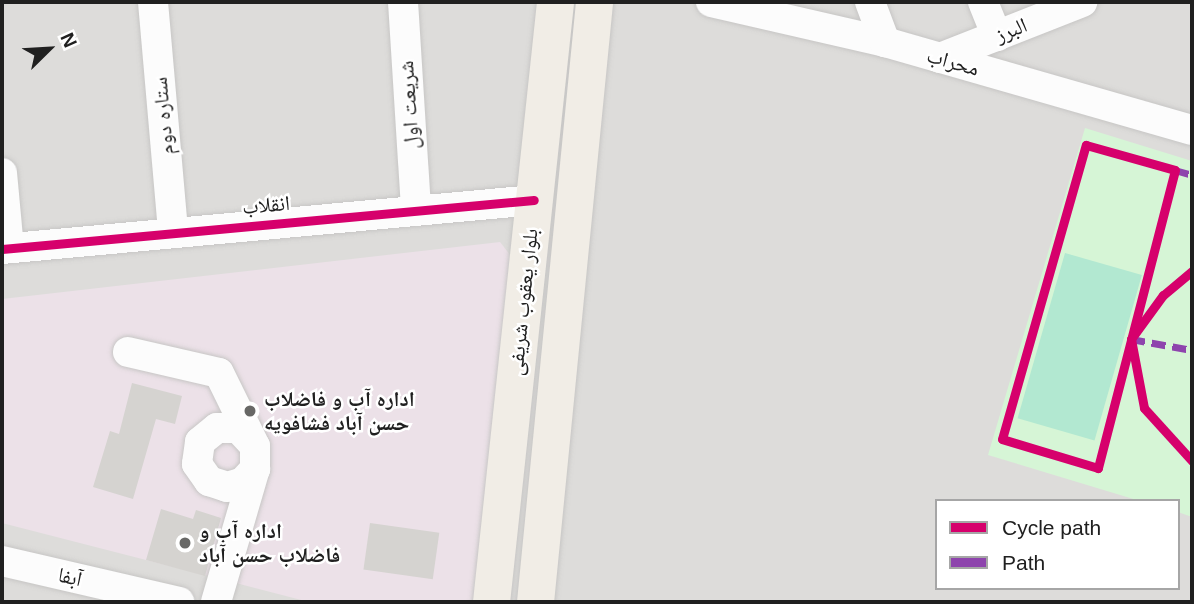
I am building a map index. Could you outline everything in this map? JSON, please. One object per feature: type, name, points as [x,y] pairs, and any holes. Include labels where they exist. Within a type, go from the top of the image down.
[{"type":"main road","name":"بلوار یعقوب شریفی","points":[[491,602],[555,2]]},
{"type":"main road","name":"بلوار یعقوب شریفی","points":[[535,602],[594,2]]},
{"type":"main road","points":[[534,200],[573,204]]},
{"type":"street","name":"ستاره دوم","points":[[153,2],[173,231]]},
{"type":"street","name":"شریعت اول","points":[[402,2],[416,208]]},
{"type":"street","name":"محراب","points":[[712,2],[885,42],[1192,130]]},
{"type":"street","points":[[870,2],[885,42]]},
{"type":"street","points":[[984,2],[997,36]]},
{"type":"street","name":"البرز","points":[[940,58],[1082,2]]},
{"type":"street","points":[[2,173],[5,248]]},
{"type":"street","name":"انقلاب","points":[[5,248],[416,208],[534,200]]},
{"type":"street","points":[[128,352],[219,373]]},
{"type":"street","points":[[219,373],[200,442],[197,464],[209,481],[236,494]]},
{"type":"street","points":[[216,602],[236,494],[255,457],[219,373]]},
{"type":"street","points":[[200,442],[217,428],[238,428],[255,457]]},
{"type":"street","name":"آبفا","points":[[2,561],[179,602]]},
{"type":"shaded area","points":[[2,2],[1192,2],[1192,602],[2,602]]},
{"type":"shaded area","name":"اداره آب و فاضلاب حسن آباد فشافویه","points":[[500,242],[511,256],[481,602],[309,602],[2,523],[2,299]]},
{"type":"green space","points":[[1085,128],[1192,161],[1192,517],[1180,513],[1180,499],[1133,499],[988,455]]},
{"type":"green space","points":[[1065,253],[1142,275],[1094,440],[1018,418]]},
{"type":"building","points":[[132,383],[182,396],[175,424],[156,419],[133,499],[93,487],[110,431],[119,434]]},
{"type":"building","name":"اداره آب و فاضلاب حسن آباد","points":[[161,509],[193,519],[196,510],[221,518],[205,576],[146,560]]},
{"type":"building","points":[[370,523],[439,533],[433,579],[363,570]]},
{"type":"marked path","points":[[1175,170],[1192,175]]},
{"type":"marked path","points":[[1131,339],[1192,350]]},
{"type":"cycle path","points":[[1086,145],[1175,170],[1098,468],[1002,439],[1086,145]]},
{"type":"cycle path","points":[[2,249],[534,200]]},
{"type":"cycle path","points":[[1192,271],[1163,295],[1131,339],[1144,408],[1192,461]]},
{"type":"place","name":"اداره آب و فاضلاب حسن آباد فشافویه","points":[[250,411]]},
{"type":"place","name":"اداره آب و فاضلاب حسن آباد","points":[[185,543]]}]
